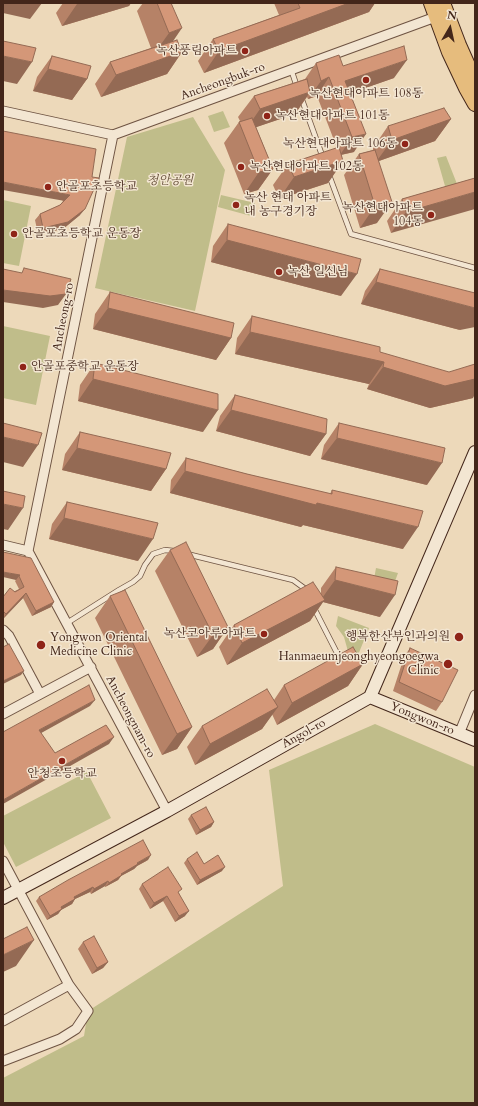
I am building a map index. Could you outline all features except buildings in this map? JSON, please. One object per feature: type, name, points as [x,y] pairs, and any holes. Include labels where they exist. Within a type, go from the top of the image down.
[{"type":"main road","points":[[431,3],[442,11],[475,81]]},
{"type":"main road","points":[[442,11],[449,52],[475,104]]},
{"type":"main road","points":[[370,697],[475,452]]},
{"type":"main road","name":"Yongwon-ro","points":[[370,697],[475,740]]},
{"type":"main road","name":"Angol-ro","points":[[3,898],[167,811],[370,697]]},
{"type":"street","name":"Ancheongbuk-ro","points":[[113,135],[291,70],[442,11]]},
{"type":"street","points":[[3,111],[113,135]]},
{"type":"street","name":"Ancheong-ro","points":[[28,550],[113,135]]},
{"type":"street","points":[[3,545],[28,550]]},
{"type":"street","name":"Ancheongnam-ro","points":[[28,550],[167,811]]},
{"type":"street","points":[[3,630],[9,636],[40,694]]},
{"type":"street","points":[[3,714],[90,667]]},
{"type":"street","points":[[459,734],[475,695]]},
{"type":"street","points":[[3,860],[69,985],[88,1011],[76,1029],[60,1039],[3,1061]]},
{"type":"street","points":[[3,1021],[69,985]]},
{"type":"lane","points":[[291,70],[351,234],[475,268]]},
{"type":"lane","points":[[67,623],[133,582],[140,576],[145,565],[153,554],[166,550],[177,551]]},
{"type":"lane","points":[[185,553],[293,580],[304,588],[307,594]]},
{"type":"lane","points":[[310,601],[337,653]]},
{"type":"green space","points":[[223,111],[230,127],[214,132],[208,116]]},
{"type":"green space","name":"청안공원","points":[[193,117],[225,170],[195,311],[95,288],[127,137]]},
{"type":"green space","points":[[446,156],[459,189],[447,193],[437,158]]},
{"type":"green space","name":"녹산 현대 아파트 내 농구경기장","points":[[221,195],[255,203],[251,216],[218,207]]},
{"type":"green space","name":"안골포초등학교 운동장","points":[[3,200],[31,206],[19,266],[3,263]]},
{"type":"green space","name":"안골포중학교 운동장","points":[[3,326],[50,336],[36,405],[3,398]]},
{"type":"green space","points":[[376,568],[398,573],[390,595],[372,590]]},
{"type":"green space","points":[[338,616],[369,628],[358,655],[349,655],[344,637],[336,626]]},
{"type":"green space","points":[[375,724],[475,767],[475,1103],[3,1103],[3,1078],[84,1036],[88,1011],[283,886],[269,770]]},
{"type":"green space","points":[[87,772],[111,818],[16,867],[3,842],[3,816]]},
{"type":"place","name":"녹산풍림아파트","points":[[245,51]]},
{"type":"place","name":"녹산현대아파트 108동","points":[[366,80]]},
{"type":"place","name":"녹산현대아파트 101동","points":[[267,116]]},
{"type":"place","name":"녹산현대아파트 106동","points":[[405,144]]},
{"type":"place","name":"녹산현대아파트 102동","points":[[241,167]]},
{"type":"place","name":"안골포초등학교","points":[[48,187]]},
{"type":"place","name":"녹산 현대 아파트 내 농구경기장","points":[[236,205]]},
{"type":"place","name":"녹산현대아파트 104동","points":[[431,215]]},
{"type":"place","name":"안골포초등학교 운동장","points":[[14,234]]},
{"type":"place","name":"녹산 일신님","points":[[279,272]]},
{"type":"place","name":"안골포중학교 운동장","points":[[23,367]]},
{"type":"place","name":"녹산코아루아파트","points":[[264,634]]},
{"type":"place","name":"행복한산부인과의원","points":[[459,637]]},
{"type":"place","name":"Yongwon Oriental Medicine Clinic","points":[[41,645]]},
{"type":"place","name":"Hanmaeumjeonghyeongoegwa Clinic","points":[[448,664]]},
{"type":"place","name":"안청초등학교","points":[[62,761]]}]
